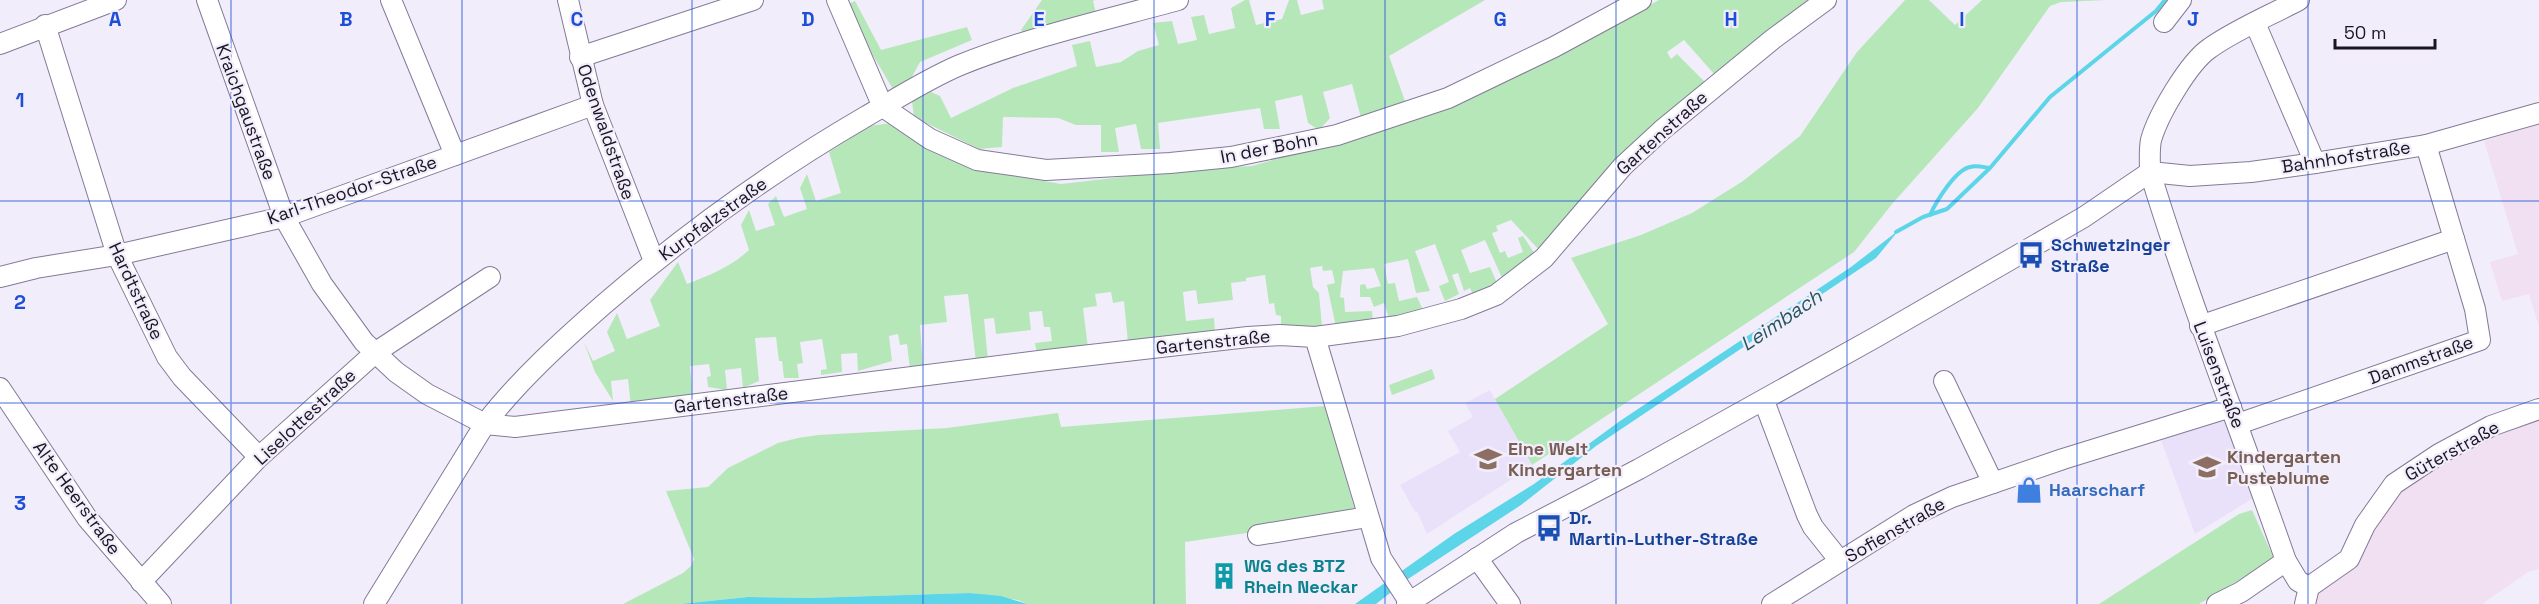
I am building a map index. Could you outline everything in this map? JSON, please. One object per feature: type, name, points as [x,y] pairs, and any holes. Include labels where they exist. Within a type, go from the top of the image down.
[{"type":"street","points":[[0,44],[45,25],[116,0]]},
{"type":"street","name":"Kraichgaustraße","points":[[207,0],[284,217],[322,284],[364,342],[396,372],[427,394],[485,424]]},
{"type":"street","points":[[391,0],[455,155]]},
{"type":"street","name":"Odenwaldstraße","points":[[567,0],[593,105],[654,261]]},
{"type":"street","points":[[580,57],[753,0]]},
{"type":"street","points":[[837,0],[883,107]]},
{"type":"street","name":"Kurpfalzstraße","points":[[374,604],[485,424],[501,403],[560,343],[654,261],[810,149],[958,66],[994,52],[1178,0]]},
{"type":"street","name":"In der Bohn","points":[[883,107],[930,139],[977,160],[1057,169],[1231,157],[1337,135],[1448,98],[1544,52],[1641,0]]},
{"type":"street","name":"Gartenstraße","points":[[485,424],[515,427],[1248,337],[1280,335],[1315,337],[1398,326],[1461,309],[1496,295],[1544,258],[1623,166],[1662,130],[1773,39],[1826,0]]},
{"type":"street","points":[[2164,22],[2181,0]]},
{"type":"street","points":[[1315,337],[1368,517],[1386,568],[1406,598],[1516,533],[1764,401],[2084,217],[2150,172],[2150,149],[2154,132],[2194,61],[2208,49],[2299,0]]},
{"type":"street","points":[[2255,23],[2315,163]]},
{"type":"street","name":"Hardtstraße","points":[[45,25],[117,255],[167,357],[182,377],[259,457]]},
{"type":"street","name":"Karl-Theodor-Straße","points":[[0,278],[36,268],[117,255],[284,217],[593,105]]},
{"type":"street","name":"Bahnhofstraße","points":[[2150,172],[2190,176],[2251,172],[2315,163],[2426,145],[2539,113]]},
{"type":"street","name":"Dammstraße","points":[[2235,416],[2480,340],[2475,309],[2426,145]]},
{"type":"street","name":"Luisenstraße","points":[[2150,172],[2200,326],[2235,416],[2286,561],[2307,596]]},
{"type":"street","points":[[2200,326],[2454,239]]},
{"type":"street","name":"Liselottestraße","points":[[141,582],[259,457],[376,352],[490,277]]},
{"type":"street","points":[[1944,381],[1993,483]]},
{"type":"street","name":"Alte Heerstraße","points":[[2,397],[87,518],[161,604]]},
{"type":"street","points":[[1764,401],[1807,515],[1813,527],[1840,561]]},
{"type":"street","name":"Güterstraße","points":[[2307,596],[2349,559],[2365,525],[2394,484],[2439,454],[2491,426],[2539,409]]},
{"type":"street","name":"Sofienstraße","points":[[1772,604],[1914,515],[1952,497],[1993,483],[2235,416]]},
{"type":"street","points":[[1258,535],[1368,517]]},
{"type":"street","points":[[1477,558],[1510,604]]},
{"type":"street","points":[[2217,604],[2241,592],[2286,561]]},
{"type":"shaded area","points":[[2539,124],[2539,327],[2529,294],[2502,301],[2490,262],[2518,254],[2484,141]]},
{"type":"shaded area","name":"Eine Welt Kindergarten","points":[[1490,390],[1532,466],[1427,534],[1417,511],[1415,512],[1400,485],[1460,452],[1448,431],[1473,417],[1465,403]]},
{"type":"shaded area","points":[[2539,399],[2539,569],[2528,572],[2482,604],[2309,604],[2306,581],[2342,551],[2379,486],[2410,460],[2509,409]]},
{"type":"shaded area","name":"Kindergarten Pusteblume","points":[[2223,417],[2255,497],[2195,534],[2160,437]]},
{"type":"green space","points":[[1042,0],[1095,0],[1093,1],[1096,14],[1024,37],[1021,30]]},
{"type":"green space","points":[[1249,0],[1256,25],[1282,19],[1289,0],[1297,0],[1301,15],[1324,9],[1322,0],[1485,0],[1389,56],[1406,104],[1361,118],[1352,84],[1323,92],[1330,118],[1319,130],[1308,123],[1302,95],[1275,101],[1280,129],[1264,129],[1260,108],[1158,123],[1160,149],[1141,149],[1136,124],[1115,128],[1119,152],[1101,152],[1101,125],[1076,125],[1058,118],[1003,117],[1002,147],[979,149],[914,117],[912,101],[931,92],[940,96],[951,118],[1013,88],[1077,66],[1072,45],[1090,41],[1096,67],[1121,62],[1138,51],[1159,45],[1153,23],[1172,21],[1178,44],[1197,40],[1191,17],[1204,15],[1209,34],[1235,28],[1231,8]]},
{"type":"green space","points":[[1659,0],[1816,0],[1715,75],[1684,40],[1667,52],[1671,59],[1677,54],[1705,82],[1671,112],[1541,252],[1511,220],[1496,226],[1498,231],[1492,233],[1500,253],[1505,251],[1508,258],[1523,252],[1518,238],[1523,236],[1535,254],[1503,280],[1485,240],[1461,250],[1470,273],[1490,267],[1497,283],[1473,295],[1470,288],[1464,291],[1458,273],[1452,275],[1459,294],[1445,301],[1439,286],[1449,282],[1435,244],[1415,251],[1430,291],[1416,293],[1408,259],[1384,264],[1388,284],[1395,283],[1399,301],[1417,297],[1423,310],[1389,318],[1384,303],[1374,307],[1370,297],[1360,297],[1360,285],[1365,284],[1367,289],[1381,286],[1374,268],[1343,271],[1340,297],[1344,298],[1345,312],[1372,311],[1373,320],[1336,327],[1327,285],[1335,283],[1332,270],[1323,271],[1322,266],[1310,268],[1313,287],[1319,293],[1322,327],[1281,326],[1281,316],[1276,315],[1274,303],[1269,304],[1265,275],[1231,283],[1233,300],[1198,304],[1196,290],[1183,292],[1186,321],[1214,318],[1215,332],[1128,343],[1124,301],[1113,303],[1111,292],[1095,294],[1097,306],[1083,308],[1088,348],[1037,354],[1035,343],[1052,341],[1050,327],[1044,327],[1042,311],[1029,312],[1031,330],[996,334],[994,318],[984,319],[988,361],[976,362],[968,294],[944,296],[947,322],[920,325],[923,368],[910,369],[907,344],[900,345],[898,334],[889,336],[892,361],[858,371],[857,353],[841,354],[842,372],[821,375],[821,370],[827,369],[822,339],[800,342],[803,363],[797,364],[799,378],[784,378],[776,337],[755,338],[759,381],[743,388],[741,368],[725,370],[727,390],[708,387],[707,377],[711,376],[709,364],[690,366],[692,390],[690,397],[631,407],[628,379],[611,381],[613,401],[595,372],[584,342],[593,361],[615,351],[607,332],[617,313],[627,339],[660,326],[650,300],[678,262],[687,284],[728,266],[749,250],[741,225],[749,210],[756,231],[775,225],[768,204],[776,196],[784,217],[807,209],[800,188],[807,174],[816,201],[841,193],[829,152],[869,126],[892,123],[930,149],[997,173],[1061,184],[1183,170],[1252,166],[1373,131],[1609,28]]},
{"type":"green space","points":[[1905,0],[1929,0],[1955,25],[1982,0],[2107,0],[2061,2],[2050,6],[1978,108],[1892,204],[1854,252],[1532,465],[1495,399],[1608,324],[1571,258],[1641,235],[1692,213],[1743,181],[1800,136],[1857,52]]},
{"type":"green space","points":[[855,1],[881,50],[967,27],[972,40],[920,62],[908,84],[894,91],[844,6]]},
{"type":"green space","points":[[1432,369],[1435,379],[1392,395],[1389,385]]},
{"type":"green space","points":[[1325,406],[1357,517],[1185,542],[1186,604],[1027,604],[1018,600],[969,593],[810,598],[748,597],[680,604],[623,604],[683,573],[691,566],[694,559],[666,491],[708,487],[728,468],[778,443],[818,435],[947,428],[1058,413],[1061,427]]},
{"type":"green space","points":[[2252,510],[2274,559],[2199,604],[2099,604],[2239,514]]},
{"type":"water","points":[[1899,230],[1876,258],[1596,446],[1521,505],[1408,579],[1376,604],[1355,604],[1454,534],[1534,484],[1620,421],[1851,267]]},
{"type":"water","points":[[969,593],[1001,596],[1027,604],[680,604],[748,597],[810,598]]},
{"type":"waterway","name":"Leimbach","points":[[1896,232],[1923,217],[1947,209],[1990,168],[2050,97],[2156,11],[2165,0]]},
{"type":"waterway","points":[[1930,215],[1952,180],[1964,169],[1972,166],[1989,168]]},
{"type":"place","name":"Schwetzinger Straße","points":[[2031,255]]},
{"type":"place","name":"Eine Welt Kindergarten","points":[[1488,459]]},
{"type":"place","name":"Kindergarten Pusteblume","points":[[2207,467]]},
{"type":"place","name":"Haarscharf","points":[[2029,490]]},
{"type":"place","name":"Dr. Martin-Luther-Straße","points":[[1549,528]]},
{"type":"place","name":"WG des BTZ Rhein Neckar","points":[[1224,576]]}]
